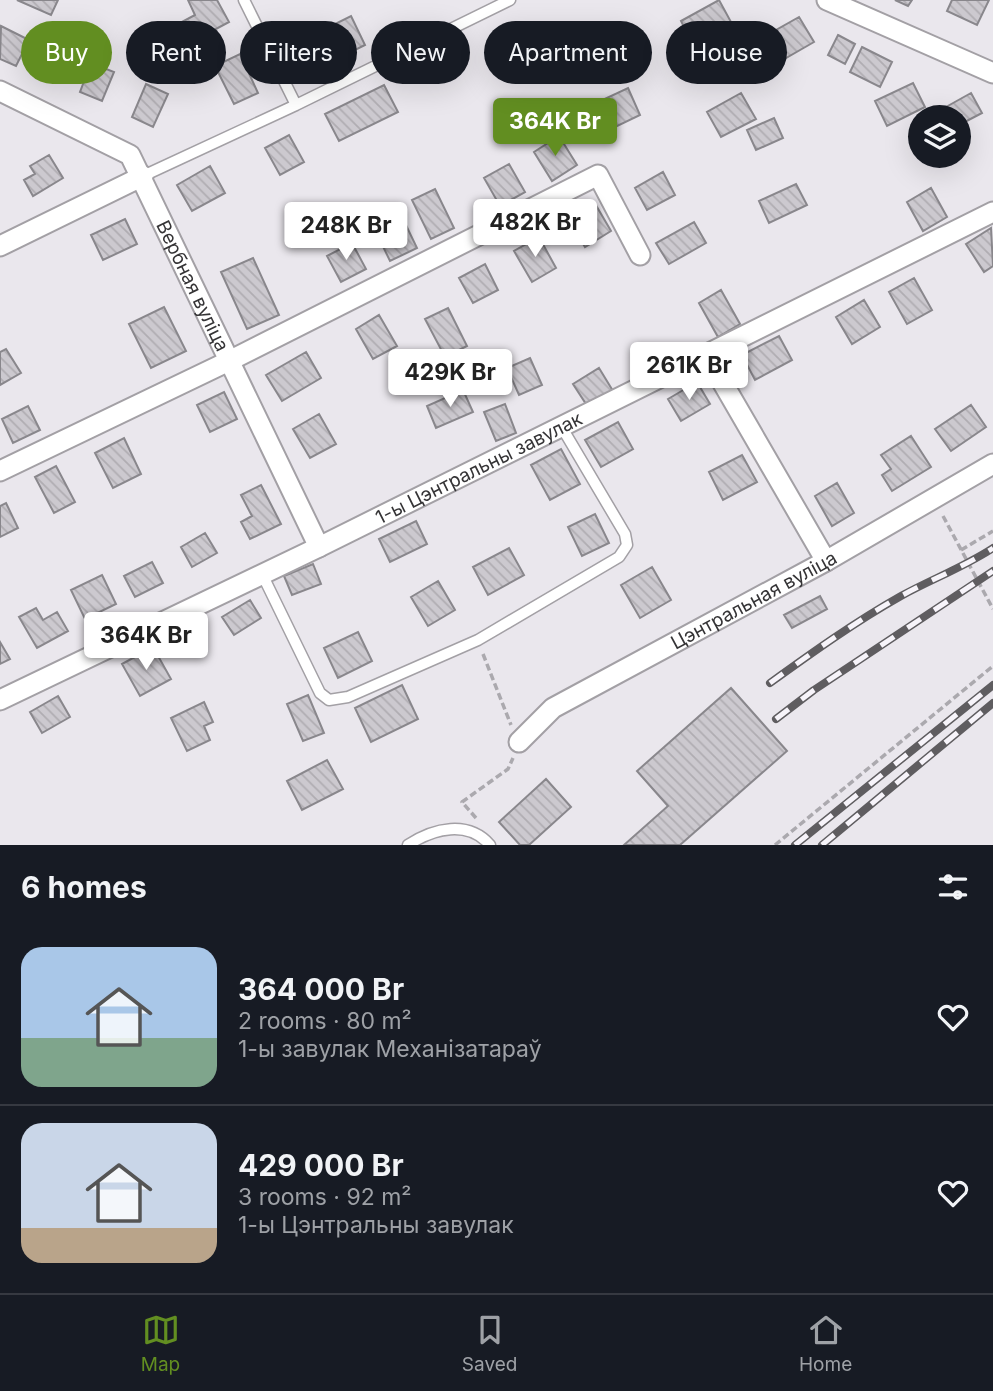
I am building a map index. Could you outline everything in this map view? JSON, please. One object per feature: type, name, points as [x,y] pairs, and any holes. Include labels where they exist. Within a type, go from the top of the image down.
[{"type":"street","points":[[827,0],[993,73]]},
{"type":"street","name":"Вербная вуліца","points":[[0,92],[130,155],[143,176],[319,547]]},
{"type":"street","points":[[0,471],[229,361],[598,175],[640,255]]},
{"type":"street","points":[[0,246],[143,176]]},
{"type":"street","name":"1-ы Цэнтральны завулак","points":[[0,700],[319,547],[993,212]]},
{"type":"street","points":[[706,354],[826,561]]},
{"type":"street","name":"Цэнтральная вуліца","points":[[519,741],[553,708],[826,561],[993,464]]},
{"type":"lane","points":[[244,0],[296,105]]},
{"type":"lane","points":[[143,176],[296,105],[510,0]]},
{"type":"lane","points":[[262,573],[320,692],[329,700],[348,696],[478,640],[619,557],[627,545],[625,534],[561,426]]},
{"type":"lane","points":[[408,845],[418,838],[460,827],[483,836],[490,845]]},
{"type":"path","points":[[961,550],[993,531]]},
{"type":"path","points":[[953,536],[993,609]]},
{"type":"path","points":[[478,640],[519,741],[508,769],[462,802],[479,821]]},
{"type":"path","points":[[775,845],[993,666]]},
{"type":"building","points":[[17,0],[58,0],[51,15]]},
{"type":"building","points":[[188,0],[217,0],[229,22],[184,21],[195,15]]},
{"type":"building","points":[[719,0],[730,21],[681,21]]},
{"type":"building","points":[[895,0],[912,0],[908,6]]},
{"type":"building","points":[[952,0],[989,0],[977,25],[947,11]]},
{"type":"building","points":[[351,16],[353,21],[341,21]]},
{"type":"building","points":[[799,17],[814,42],[787,58],[787,24]]},
{"type":"building","points":[[1,26],[21,36],[21,56],[16,66],[0,59]]},
{"type":"building","points":[[357,28],[365,45],[357,49]]},
{"type":"building","points":[[838,35],[855,44],[845,64],[828,55]]},
{"type":"building","points":[[862,47],[892,62],[880,87],[850,72]]},
{"type":"building","points":[[240,54],[240,84],[254,84],[258,93],[234,104],[224,84],[226,61]]},
{"type":"building","points":[[913,83],[924,105],[908,105],[908,116],[887,126],[875,101]]},
{"type":"building","points":[[83,84],[109,84],[102,101],[80,92]]},
{"type":"building","points":[[146,84],[168,94],[153,127],[132,117]]},
{"type":"building","points":[[384,85],[398,112],[339,141],[325,114]]},
{"type":"building","points":[[628,88],[640,115],[609,130],[596,103]]},
{"type":"building","points":[[741,93],[756,119],[721,137],[707,112]]},
{"type":"building","points":[[971,93],[982,113],[971,119],[971,105],[950,105]]},
{"type":"building","points":[[774,118],[783,138],[756,150],[747,130]]},
{"type":"building","points":[[289,135],[304,162],[280,175],[265,148]]},
{"type":"building","points":[[559,136],[577,165],[552,181],[534,152]]},
{"type":"building","points":[[49,155],[63,178],[33,196],[24,180],[35,174],[30,166]]},
{"type":"building","points":[[509,164],[525,192],[500,206],[484,178]]},
{"type":"building","points":[[210,166],[225,193],[192,211],[177,185]]},
{"type":"building","points":[[663,172],[675,195],[647,210],[635,188]]},
{"type":"building","points":[[796,184],[807,205],[769,223],[759,201]]},
{"type":"building","points":[[931,188],[947,217],[923,231],[907,202]]},
{"type":"building","points":[[435,189],[454,228],[431,239],[412,200]]},
{"type":"building","points":[[597,207],[611,231],[585,247],[571,223]]},
{"type":"building","points":[[125,219],[137,244],[103,260],[91,235]]},
{"type":"building","points":[[404,221],[417,248],[390,261],[377,234]]},
{"type":"building","points":[[694,222],[706,243],[669,264],[656,243]]},
{"type":"building","points":[[991,228],[993,266],[984,272],[966,244]]},
{"type":"building","points":[[539,237],[556,268],[532,282],[514,251]]},
{"type":"building","points":[[352,243],[366,269],[341,282],[327,256]]},
{"type":"building","points":[[253,258],[279,315],[247,329],[221,272]]},
{"type":"building","points":[[485,264],[498,290],[473,303],[459,278]]},
{"type":"building","points":[[914,278],[932,310],[907,324],[889,292]]},
{"type":"building","points":[[721,290],[740,324],[718,337],[699,303]]},
{"type":"building","points":[[864,300],[880,327],[852,344],[836,317]]},
{"type":"building","points":[[164,307],[186,351],[151,368],[129,324]]},
{"type":"building","points":[[448,308],[467,346],[445,357],[425,319]]},
{"type":"building","points":[[379,315],[397,346],[373,359],[356,329]]},
{"type":"building","points":[[779,336],[792,360],[755,380],[742,355]]},
{"type":"building","points":[[6,349],[21,373],[0,385],[0,352]]},
{"type":"building","points":[[306,352],[321,378],[282,401],[266,375]]},
{"type":"building","points":[[530,358],[542,385],[519,395],[507,368]]},
{"type":"building","points":[[599,368],[613,391],[588,407],[573,384]]},
{"type":"building","points":[[697,382],[710,404],[681,421],[668,399]]},
{"type":"building","points":[[463,390],[473,412],[436,428],[427,406]]},
{"type":"building","points":[[224,392],[237,419],[210,432],[197,405]]},
{"type":"building","points":[[505,404],[516,433],[496,441],[484,412]]},
{"type":"building","points":[[971,405],[986,427],[951,451],[935,429]]},
{"type":"building","points":[[28,406],[40,430],[13,443],[2,419]]},
{"type":"building","points":[[319,414],[336,444],[310,458],[293,429]]},
{"type":"building","points":[[618,422],[633,449],[601,467],[585,440]]},
{"type":"building","points":[[911,436],[931,467],[892,491],[882,475],[891,469],[881,455]]},
{"type":"building","points":[[124,438],[141,474],[113,488],[95,453]]},
{"type":"building","points":[[561,449],[580,484],[550,500],[531,465]]},
{"type":"building","points":[[742,455],[757,482],[723,500],[709,472]]},
{"type":"building","points":[[56,466],[75,502],[54,513],[35,477]]},
{"type":"building","points":[[837,483],[854,513],[832,526],[815,496]]},
{"type":"building","points":[[261,485],[281,524],[250,539],[241,522],[252,516],[241,495]]},
{"type":"building","points":[[6,503],[18,528],[0,537],[0,506]]},
{"type":"building","points":[[595,514],[609,543],[582,556],[568,527]]},
{"type":"building","points":[[416,521],[427,544],[390,562],[379,539]]},
{"type":"building","points":[[205,533],[217,553],[192,567],[181,547]]},
{"type":"building","points":[[509,548],[524,575],[488,595],[473,567]]},
{"type":"building","points":[[152,562],[163,583],[135,597],[124,576]]},
{"type":"building","points":[[313,564],[321,584],[292,595],[284,576]]},
{"type":"building","points":[[652,567],[671,600],[640,618],[621,585]]},
{"type":"building","points":[[102,575],[116,604],[85,619],[71,590]]},
{"type":"building","points":[[438,581],[455,610],[428,626],[411,597]]},
{"type":"building","points":[[820,596],[827,609],[792,628],[784,615]]},
{"type":"building","points":[[250,600],[261,618],[234,635],[222,617]]},
{"type":"building","points":[[36,608],[43,620],[57,612],[68,631],[37,648],[19,617]]},
{"type":"building","points":[[358,632],[372,661],[338,678],[324,648]]},
{"type":"building","points":[[0,642],[10,659],[0,664]]},
{"type":"building","points":[[153,647],[171,679],[140,696],[122,664]]},
{"type":"building","points":[[402,685],[418,719],[371,742],[355,708]]},
{"type":"building","points":[[731,688],[787,751],[680,845],[624,845],[668,806],[637,771]]},
{"type":"building","points":[[308,695],[324,733],[303,741],[287,704]]},
{"type":"building","points":[[58,696],[70,717],[42,733],[30,712]]},
{"type":"building","points":[[204,702],[213,722],[204,726],[210,740],[187,751],[171,718]]},
{"type":"building","points":[[327,760],[343,789],[302,810],[287,781]]},
{"type":"building","points":[[546,779],[571,807],[529,845],[520,845],[499,822]]},
{"type":"railway","points":[[770,683],[884,606],[993,548]]},
{"type":"railway","points":[[776,719],[814,690],[993,571]]},
{"type":"railway","points":[[795,845],[993,685]]},
{"type":"railway","points":[[822,845],[993,703]]}]
